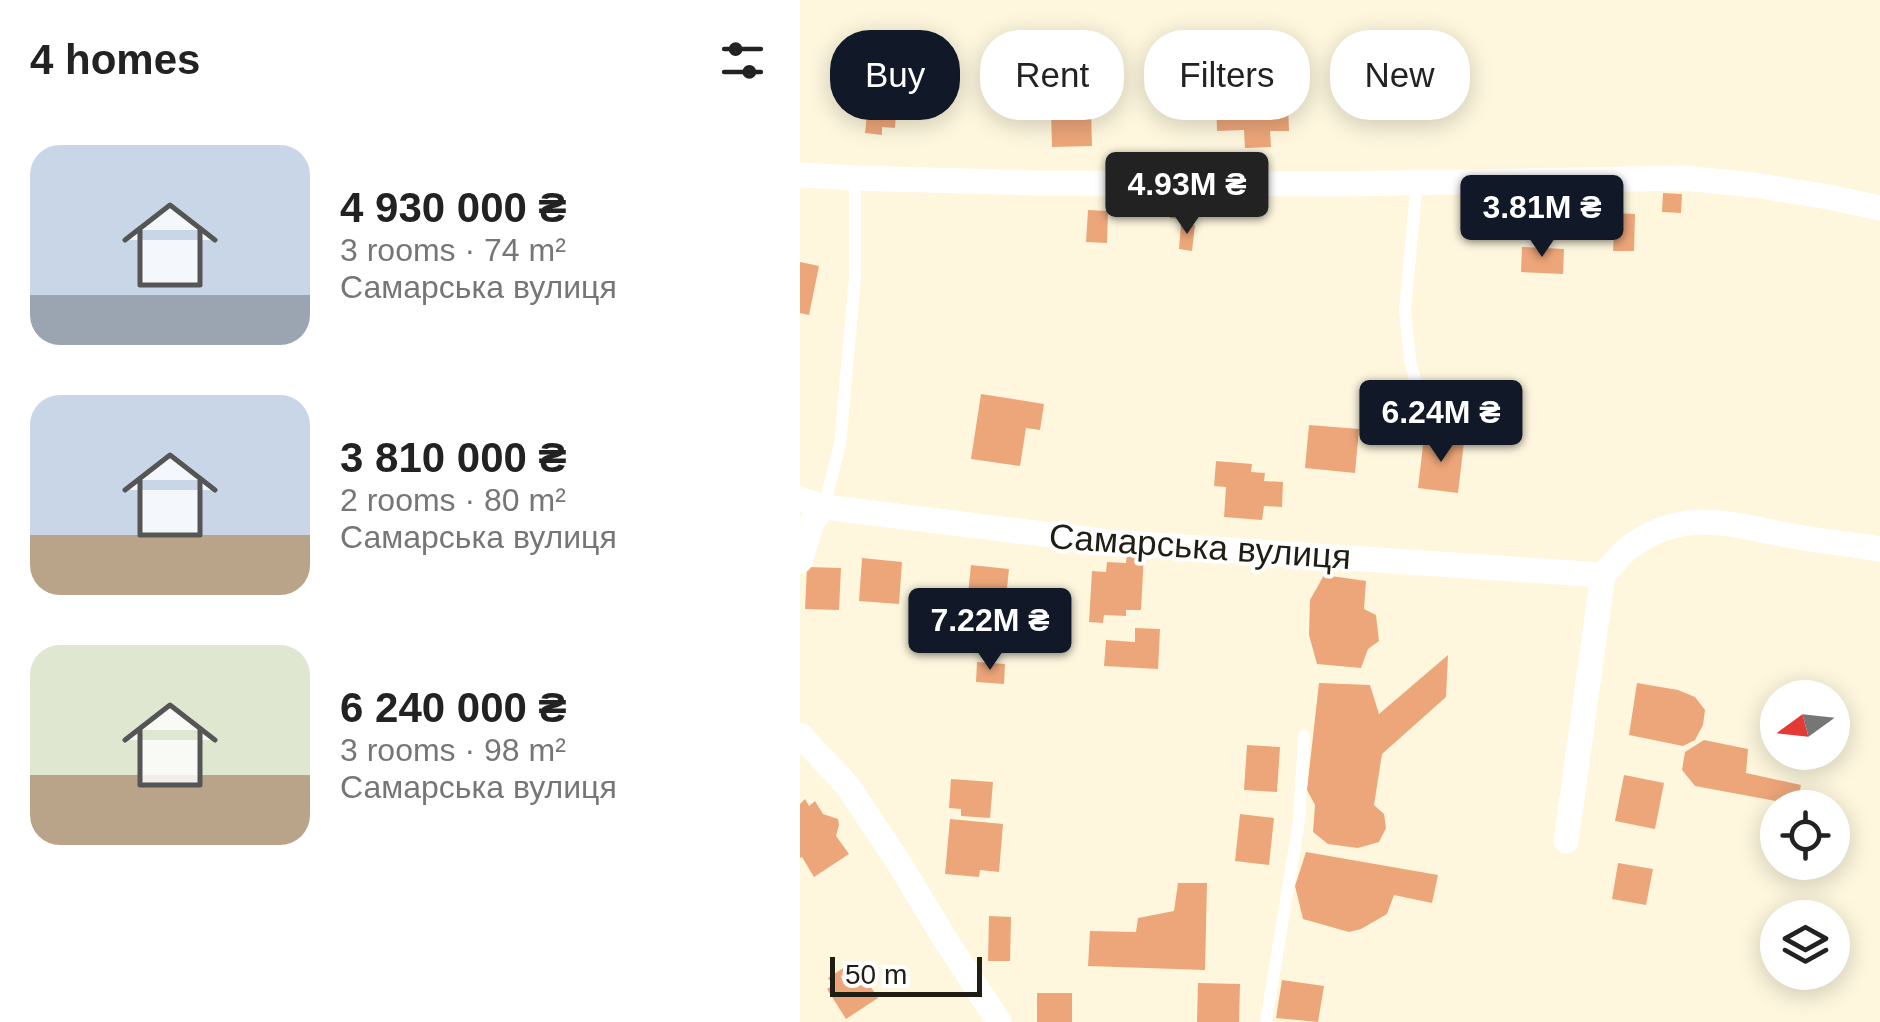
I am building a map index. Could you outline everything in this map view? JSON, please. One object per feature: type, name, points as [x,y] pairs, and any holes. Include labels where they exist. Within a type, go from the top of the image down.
[{"type":"street","points":[[800,175],[1052,183],[1340,184],[1684,178],[1753,185],[1880,208]]},
{"type":"street","points":[[800,561],[812,522],[812,503]]},
{"type":"street","name":"Самарська вулиця","points":[[812,503],[1108,542],[1603,575]]},
{"type":"street","points":[[1566,841],[1603,575],[1628,548],[1654,533],[1697,520],[1880,548]]},
{"type":"street","points":[[800,735],[847,785],[999,1022]]},
{"type":"lane","points":[[812,503],[840,444],[855,279],[856,178]]},
{"type":"lane","points":[[1417,181],[1405,310],[1410,360],[1425,420]]},
{"type":"lane","points":[[1266,1022],[1299,821],[1304,736]]},
{"type":"building","points":[[866,120],[896,120],[895,128],[882,127],[882,135],[865,133]]},
{"type":"building","points":[[1051,120],[1091,120],[1092,146],[1052,147]]},
{"type":"building","points":[[1217,120],[1289,120],[1289,131],[1270,131],[1271,147],[1245,148],[1244,130],[1217,131]]},
{"type":"building","points":[[1663,193],[1682,194],[1681,213],[1662,212]]},
{"type":"building","points":[[1171,204],[1191,205],[1191,220],[1170,218]]},
{"type":"building","points":[[1088,210],[1108,211],[1107,243],[1086,242]]},
{"type":"building","points":[[1561,210],[1588,212],[1586,239],[1559,237]]},
{"type":"building","points":[[1615,213],[1635,214],[1634,251],[1613,251]]},
{"type":"building","points":[[1181,224],[1195,225],[1192,251],[1179,249]]},
{"type":"building","points":[[1522,247],[1564,249],[1563,274],[1521,272]]},
{"type":"building","points":[[800,262],[819,266],[809,315],[800,313]]},
{"type":"building","points":[[981,394],[1044,404],[1040,430],[1026,428],[1020,466],[971,459]]},
{"type":"building","points":[[1309,425],[1359,429],[1355,473],[1305,468]]},
{"type":"building","points":[[1424,437],[1464,442],[1458,493],[1418,488]]},
{"type":"building","points":[[1216,461],[1252,464],[1251,472],[1265,473],[1264,481],[1283,482],[1282,507],[1264,506],[1262,520],[1224,517],[1226,487],[1214,486]]},
{"type":"building","points":[[1127,553],[1144,554],[1141,610],[1126,610],[1126,616],[1104,615],[1103,623],[1089,622],[1092,571],[1106,572],[1107,562],[1126,563]]},
{"type":"building","points":[[862,558],[902,562],[899,604],[859,601]]},
{"type":"building","points":[[971,565],[1009,569],[1005,608],[967,604]]},
{"type":"building","points":[[807,567],[841,568],[839,610],[805,609]]},
{"type":"building","points":[[1324,575],[1366,581],[1364,609],[1376,615],[1379,641],[1368,649],[1361,668],[1317,664],[1309,635],[1310,600]]},
{"type":"building","points":[[1135,628],[1160,629],[1158,669],[1104,666],[1106,640],[1135,642]]},
{"type":"building","points":[[1448,655],[1446,697],[1382,754],[1374,805],[1384,814],[1386,828],[1379,842],[1358,848],[1328,844],[1313,832],[1315,805],[1307,790],[1319,683],[1370,685],[1379,714]]},
{"type":"building","points":[[977,662],[1005,664],[1004,684],[976,682]]},
{"type":"building","points":[[1637,683],[1695,697],[1705,710],[1695,740],[1683,746],[1629,735]]},
{"type":"building","points":[[1704,740],[1748,749],[1746,773],[1801,785],[1800,790],[1760,790],[1760,798],[1695,786],[1682,770],[1685,752]]},
{"type":"building","points":[[1247,745],[1280,747],[1277,792],[1244,790]]},
{"type":"building","points":[[1624,775],[1664,783],[1655,829],[1615,821]]},
{"type":"building","points":[[951,779],[993,782],[990,818],[961,816],[961,809],[949,808]]},
{"type":"building","points":[[805,799],[809,806],[815,801],[823,814],[838,819],[836,836],[849,854],[814,877],[800,858],[800,804]]},
{"type":"building","points":[[1240,814],[1274,818],[1269,865],[1235,861]]},
{"type":"building","points":[[950,819],[1003,824],[999,872],[980,870],[979,877],[945,874]]},
{"type":"building","points":[[1306,852],[1438,875],[1432,903],[1394,895],[1387,914],[1349,932],[1303,919],[1295,886]]},
{"type":"building","points":[[1618,863],[1653,869],[1646,905],[1612,899]]},
{"type":"building","points":[[1178,883],[1207,883],[1205,970],[1088,966],[1090,931],[1136,932],[1138,918],[1174,911]]},
{"type":"building","points":[[989,916],[1011,917],[1010,961],[988,961]]},
{"type":"building","points":[[854,961],[878,998],[846,1019],[827,989],[833,985],[828,978]]},
{"type":"building","points":[[1282,980],[1324,986],[1318,1022],[1276,1018]]},
{"type":"building","points":[[1198,983],[1240,984],[1239,1022],[1197,1022]]},
{"type":"building","points":[[1037,993],[1072,993],[1072,1022],[1037,1022]]}]
